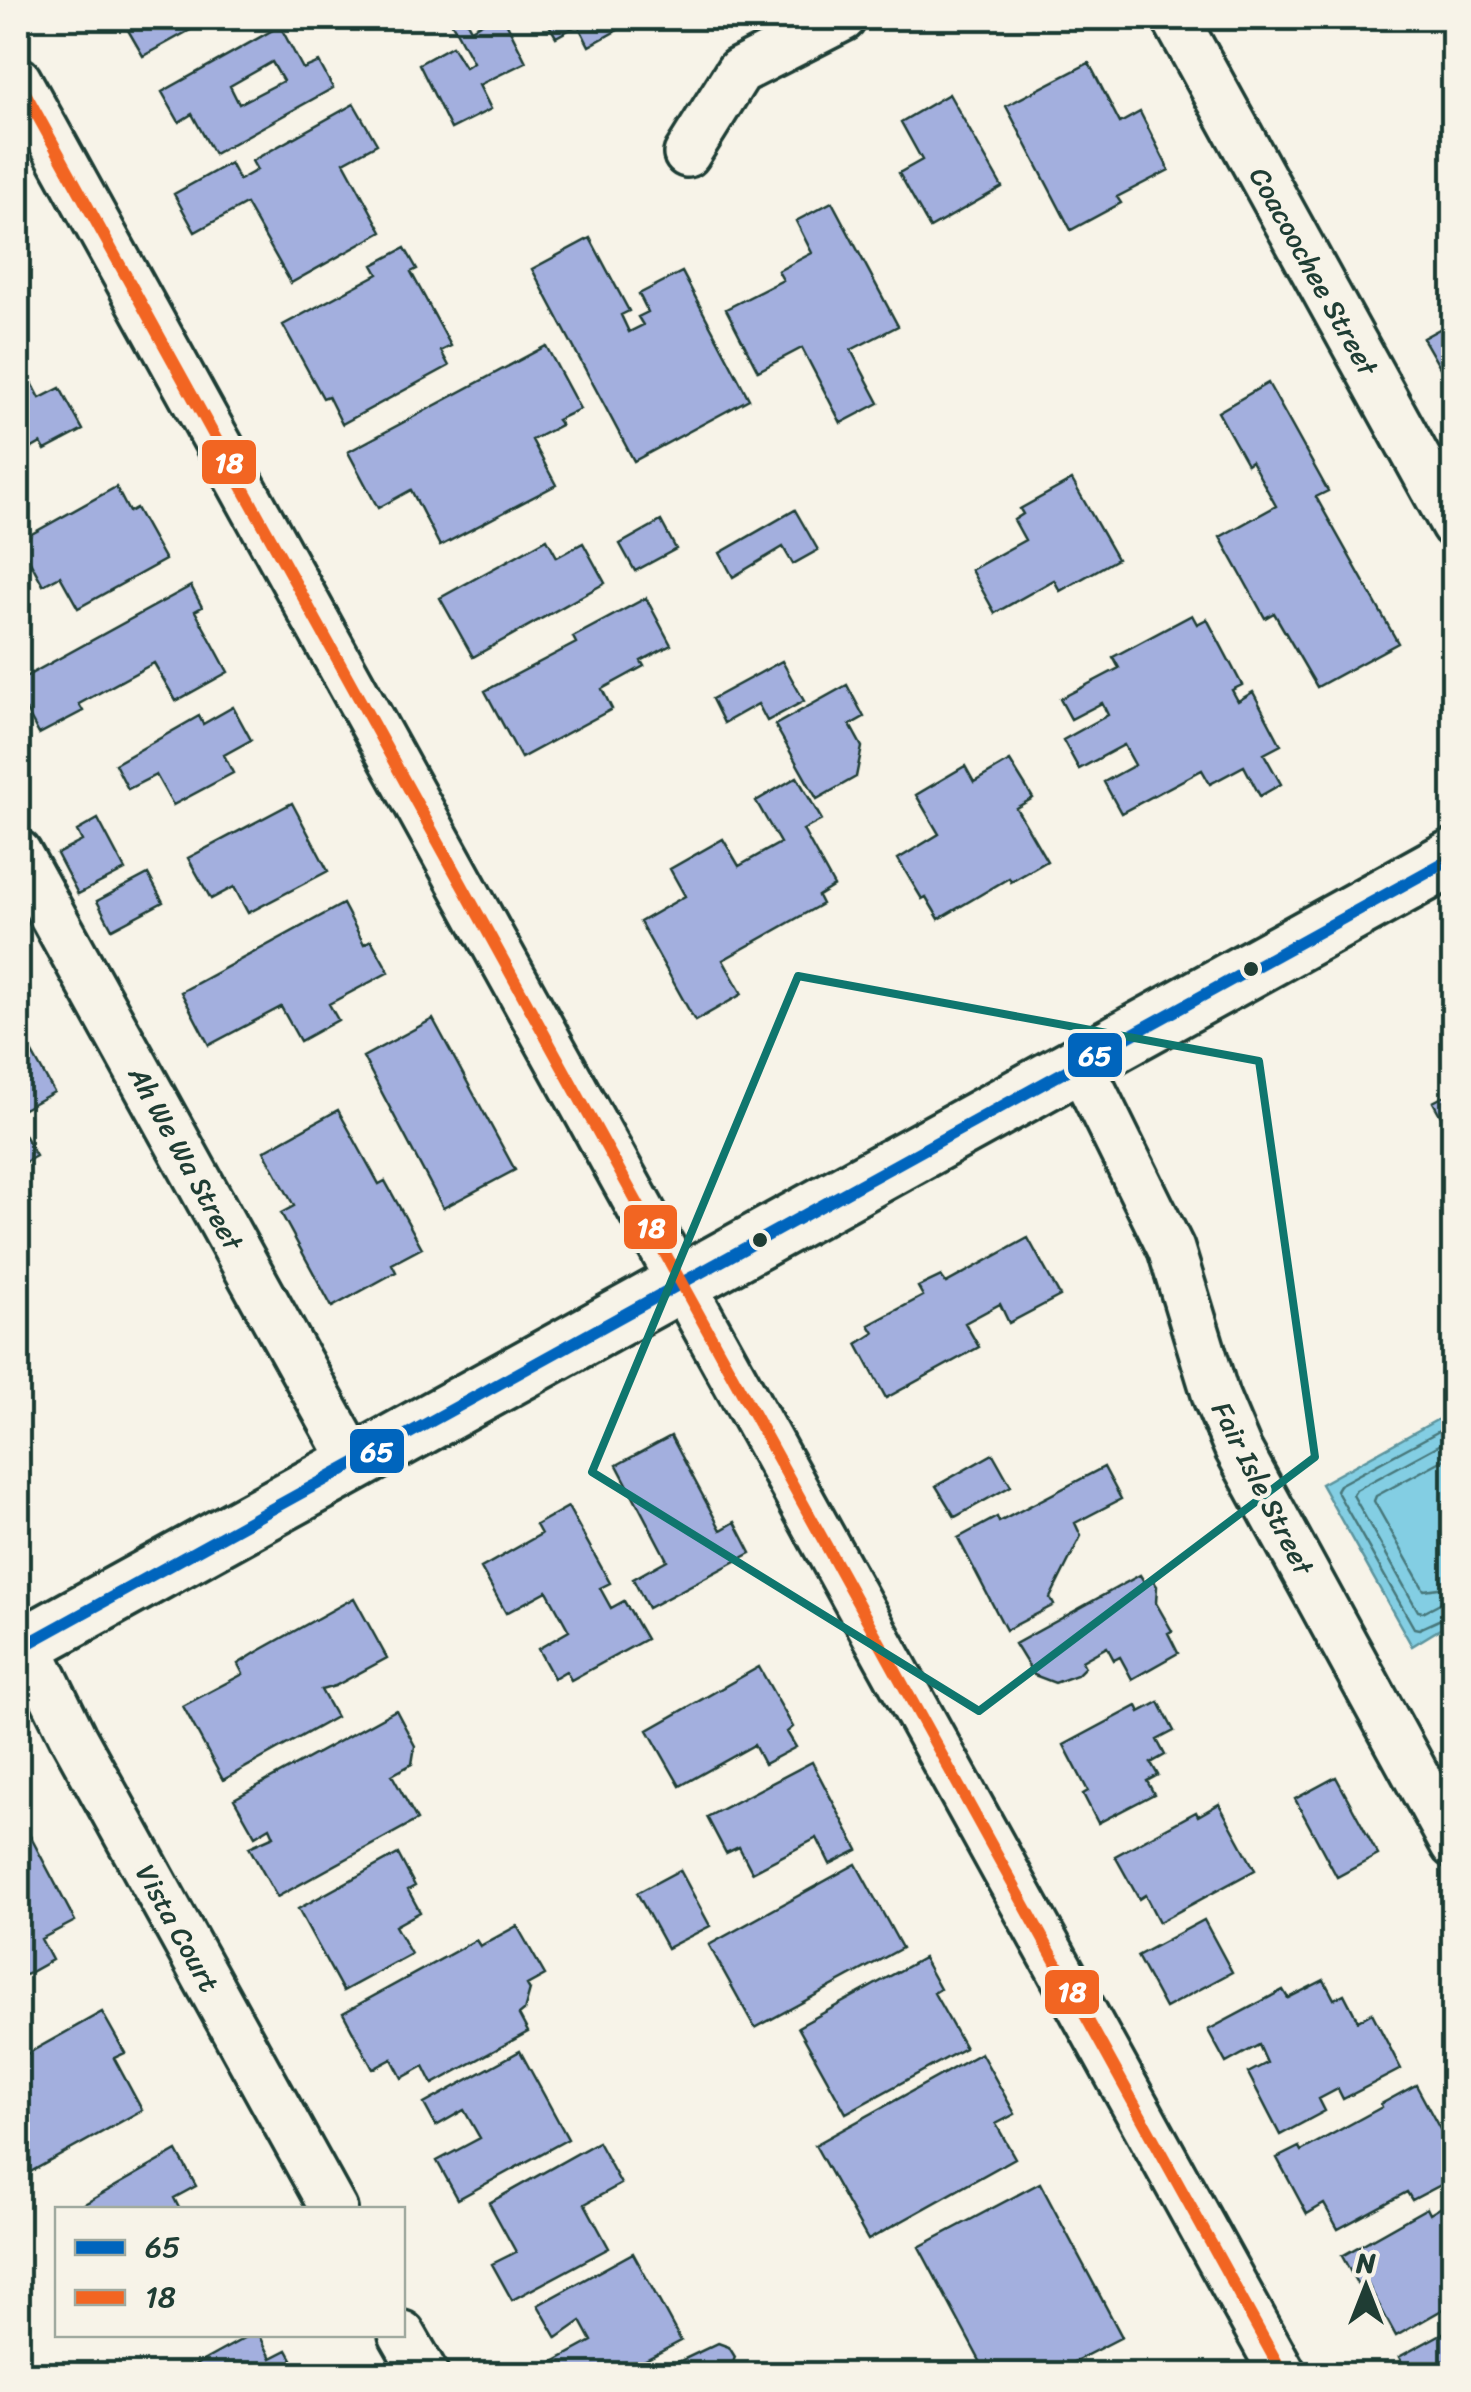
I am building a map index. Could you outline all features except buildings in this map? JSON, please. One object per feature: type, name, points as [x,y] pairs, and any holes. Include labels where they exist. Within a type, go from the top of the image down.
[{"type":"main road","points":[[22,1646],[1454,857]]},
{"type":"street","points":[[687,154],[739,71],[843,18]]},
{"type":"street","name":"Coacoochee Street","points":[[1175,18],[1454,526]]},
{"type":"street","points":[[18,80],[1283,2374]]},
{"type":"street","name":"Ah We Wa Street","points":[[18,853],[354,1462]]},
{"type":"street","name":"Fair Isle Street","points":[[1080,1062],[1171,1248],[1216,1397],[1238,1448],[1454,1845]]},
{"type":"street","name":"Vista Court","points":[[22,1646],[332,2207]]},
{"type":"street","points":[[404,2337],[425,2374]]},
{"type":"highlighted area","points":[[798,976],[1259,1061],[1315,1457],[979,1711],[592,1472]]},
{"type":"water","points":[[1453,1411],[1453,1621],[1412,1646],[1321,1484]]},
{"type":"transit line","name":"18","points":[[18,80],[1283,2374]]},
{"type":"transit line","name":"65","points":[[18,1649],[1454,857]]}]
